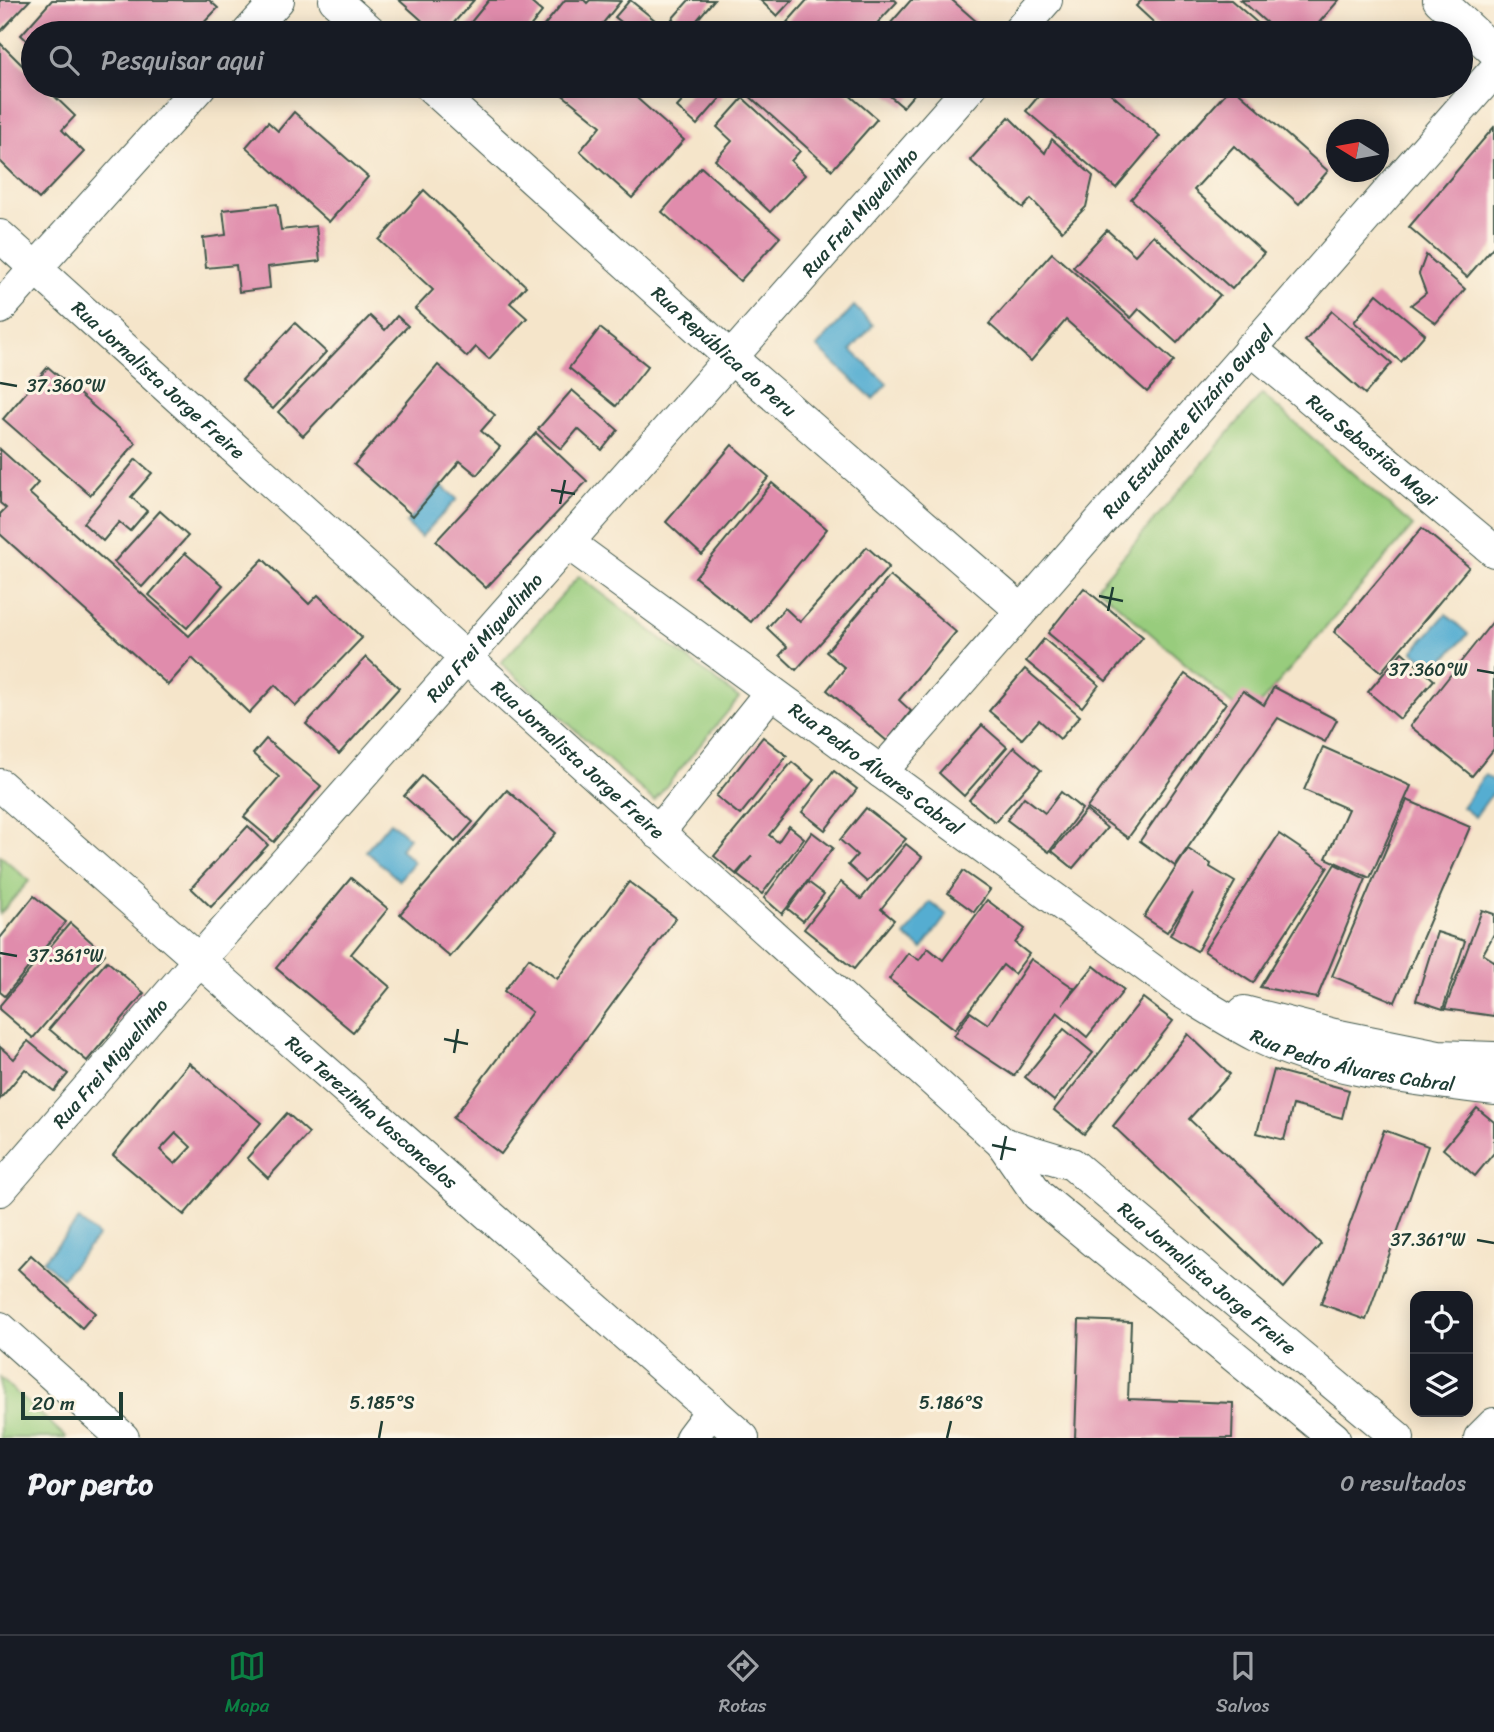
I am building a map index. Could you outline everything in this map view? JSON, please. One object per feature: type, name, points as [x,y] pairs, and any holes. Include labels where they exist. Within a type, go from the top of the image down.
[{"type":"street","points":[[259,21],[278,0]]},
{"type":"street","points":[[335,0],[359,21]]},
{"type":"street","points":[[1439,0],[1462,21]]},
{"type":"street","points":[[1027,21],[1043,1]]},
{"type":"street","points":[[1473,32],[1494,51]]},
{"type":"street","name":"Rua Estudante Elizário Gurgel","points":[[1473,95],[1494,71]]},
{"type":"street","points":[[0,307],[189,98]]},
{"type":"street","name":"Rua República do Peru","points":[[443,98],[731,358],[1021,610]]},
{"type":"street","name":"Rua Frei Miguelinho","points":[[0,1190],[198,961],[960,98]]},
{"type":"street","name":"Rua Estudante Elizário Gurgel","points":[[881,772],[1470,98]]},
{"type":"street","name":"Rua Jornalista Jorge Freire","points":[[0,236],[1002,1143],[1038,1195],[1334,1438]]},
{"type":"street","name":"Rua Sebastião Magi","points":[[1250,348],[1494,551]]},
{"type":"street","name":"Rua Pedro Álvares Cabral","points":[[568,543],[1182,992],[1258,1037],[1309,1056],[1381,1075],[1494,1089]]},
{"type":"street","points":[[657,833],[771,692]]},
{"type":"street","name":"Rua Terezinha Vasconcelos","points":[[0,785],[743,1438]]},
{"type":"street","name":"Rua Pedro Álvares Cabral","points":[[1182,992],[1229,1009],[1334,1035],[1438,1056],[1494,1058]]},
{"type":"street","name":"Rua Jornalista Jorge Freire","points":[[1002,1143],[1072,1164],[1398,1438]]},
{"type":"street","points":[[0,1328],[123,1438]]},
{"type":"street","points":[[691,1438],[712,1410]]},
{"type":"street","points":[[1480,1438],[1494,1424]]},
{"type":"green space","points":[[1262,394],[1413,526],[1248,718],[1097,587]]},
{"type":"green space","points":[[579,576],[739,698],[654,801],[501,663]]},
{"type":"green space","points":[[0,855],[29,881],[0,914]]},
{"type":"green space","points":[[0,1378],[66,1437],[0,1438]]},
{"type":"water","points":[[854,306],[873,325],[851,350],[887,384],[873,399],[817,347]]},
{"type":"water","points":[[441,485],[457,499],[421,537],[406,523]]},
{"type":"water","points":[[1446,614],[1468,634],[1434,670],[1413,651]]},
{"type":"water","points":[[1485,775],[1494,781],[1494,791],[1475,817],[1462,807]]},
{"type":"water","points":[[390,822],[409,838],[400,849],[414,862],[399,880],[366,851]]},
{"type":"water","points":[[930,902],[947,915],[922,949],[905,936]]},
{"type":"water","points":[[79,1220],[98,1236],[62,1278],[43,1261]]},
{"type":"building","points":[[0,0],[30,0],[0,32]]},
{"type":"building","points":[[52,0],[209,0],[218,8],[206,21],[33,21]]},
{"type":"building","points":[[399,0],[474,0],[456,21],[423,21]]},
{"type":"building","points":[[489,0],[528,0],[542,12],[535,21],[472,21]]},
{"type":"building","points":[[565,0],[584,0],[587,3],[590,0],[621,1],[605,21],[548,21]]},
{"type":"building","points":[[630,0],[656,21],[620,21],[615,17]]},
{"type":"building","points":[[689,0],[714,0],[696,21],[672,19]]},
{"type":"building","points":[[760,0],[792,0],[777,16]]},
{"type":"building","points":[[807,0],[897,2],[879,21],[788,21]]},
{"type":"building","points":[[911,0],[952,0],[976,21],[893,21]]},
{"type":"building","points":[[1142,0],[1231,0],[1255,21],[1152,21],[1136,6]]},
{"type":"building","points":[[1241,0],[1339,0],[1321,21],[1265,21]]},
{"type":"building","points":[[0,43],[21,64],[21,98],[56,98],[75,116],[62,130],[84,152],[39,199],[0,161]]},
{"type":"building","points":[[566,98],[637,98],[684,140],[632,198],[580,151],[601,126]]},
{"type":"building","points":[[685,98],[720,98],[697,125],[677,107]]},
{"type":"building","points":[[743,98],[800,151],[791,161],[805,175],[770,212],[715,160],[732,141],[717,127]]},
{"type":"building","points":[[751,98],[853,98],[877,119],[832,170]]},
{"type":"building","points":[[892,98],[911,98],[903,107]]},
{"type":"building","points":[[1037,98],[1116,98],[1160,136],[1116,188],[1026,111]]},
{"type":"building","points":[[1221,98],[1246,98],[1326,169],[1326,173],[1299,204],[1234,146],[1194,190],[1264,253],[1232,289],[1131,199]]},
{"type":"building","points":[[294,112],[368,177],[329,222],[246,147],[268,122],[278,131]]},
{"type":"building","points":[[1009,117],[1045,153],[1052,139],[1093,176],[1086,207],[1062,231],[1031,199],[1023,208],[970,160]]},
{"type":"building","points":[[1494,127],[1494,246],[1467,277],[1409,227]]},
{"type":"building","points":[[701,167],[780,237],[740,281],[662,212]]},
{"type":"building","points":[[424,190],[526,286],[510,303],[527,318],[489,359],[476,347],[467,357],[415,309],[433,290],[379,240]]},
{"type":"building","points":[[277,204],[281,230],[316,226],[320,261],[268,267],[270,288],[239,292],[236,265],[206,268],[203,238],[226,235],[223,210]]},
{"type":"building","points":[[1107,230],[1135,255],[1153,235],[1220,295],[1177,343],[1139,309],[1131,318],[1073,267]]},
{"type":"building","points":[[1052,253],[1174,361],[1147,392],[1066,320],[1031,361],[989,324]]},
{"type":"building","points":[[1426,255],[1465,289],[1436,323],[1411,305],[1426,293],[1419,274]]},
{"type":"building","points":[[1377,294],[1425,334],[1401,362],[1354,322]]},
{"type":"building","points":[[1332,311],[1392,363],[1365,394],[1305,341]]},
{"type":"building","points":[[370,316],[385,330],[397,316],[408,326],[303,436],[278,412]]},
{"type":"building","points":[[295,323],[326,352],[273,409],[242,380]]},
{"type":"building","points":[[600,328],[648,366],[616,406],[569,368]]},
{"type":"building","points":[[438,365],[495,415],[481,431],[500,447],[477,475],[460,461],[413,516],[354,465]]},
{"type":"building","points":[[48,367],[136,443],[90,495],[3,419]]},
{"type":"building","points":[[572,390],[618,430],[602,450],[578,429],[561,449],[538,429]]},
{"type":"building","points":[[536,433],[587,481],[486,588],[436,541]]},
{"type":"building","points":[[732,445],[769,477],[702,555],[666,522]]},
{"type":"building","points":[[0,449],[38,483],[29,493],[189,636],[263,559],[309,604],[318,595],[362,638],[296,706],[275,685],[249,713],[192,658],[168,685],[0,534],[0,514],[6,508],[0,503]]},
{"type":"building","points":[[136,459],[152,473],[131,497],[147,511],[130,531],[119,522],[103,541],[83,523]]},
{"type":"building","points":[[772,483],[827,529],[751,622],[695,577]]},
{"type":"building","points":[[160,511],[188,536],[142,587],[114,562]]},
{"type":"building","points":[[1422,528],[1469,567],[1381,672],[1334,632]]},
{"type":"building","points":[[867,547],[889,567],[796,670],[780,655],[787,647],[767,628],[785,608],[800,622]]},
{"type":"building","points":[[185,553],[223,585],[187,628],[149,595]]},
{"type":"building","points":[[890,576],[956,632],[899,700],[911,711],[887,741],[827,690],[845,668],[826,652]]},
{"type":"building","points":[[1084,588],[1143,637],[1106,681],[1048,633]]},
{"type":"building","points":[[1494,620],[1494,749],[1472,776],[1410,726]]},
{"type":"building","points":[[1044,639],[1099,685],[1082,707],[1026,661]]},
{"type":"building","points":[[1402,652],[1434,680],[1400,719],[1368,692]]},
{"type":"building","points":[[366,657],[399,688],[339,754],[306,724]]},
{"type":"building","points":[[1025,669],[1080,716],[1060,739],[1039,720],[1022,739],[989,711]]},
{"type":"building","points":[[1185,674],[1226,703],[1128,838],[1087,808]]},
{"type":"building","points":[[1274,687],[1337,720],[1325,742],[1278,718],[1175,866],[1140,841],[1243,691],[1264,705]]},
{"type":"building","points":[[982,725],[1007,747],[964,796],[939,773]]},
{"type":"building","points":[[763,737],[787,756],[740,815],[716,796]]},
{"type":"building","points":[[266,739],[321,786],[274,842],[244,817],[279,777],[253,754]]},
{"type":"building","points":[[1014,747],[1041,770],[995,822],[969,800]]},
{"type":"building","points":[[1323,747],[1411,786],[1370,878],[1326,858],[1348,809],[1304,790]]},
{"type":"building","points":[[792,762],[814,780],[769,835],[778,842],[789,826],[804,838],[762,894],[737,875],[752,856],[736,874],[714,856]]},
{"type":"building","points":[[834,771],[857,789],[825,830],[802,812]]},
{"type":"building","points":[[422,776],[473,822],[455,842],[404,796]]},
{"type":"building","points":[[507,790],[556,833],[450,957],[400,914]]},
{"type":"building","points":[[1061,792],[1082,809],[1049,852],[1007,820],[1024,797],[1045,813]]},
{"type":"building","points":[[1407,800],[1470,827],[1395,1002],[1332,976]]},
{"type":"building","points":[[866,808],[906,839],[867,882],[848,865],[857,855],[840,840]]},
{"type":"building","points":[[1086,810],[1107,828],[1073,868],[1052,851]]},
{"type":"building","points":[[248,826],[268,845],[211,907],[191,888]]},
{"type":"building","points":[[812,832],[833,848],[782,914],[764,898]]},
{"type":"building","points":[[1279,834],[1328,867],[1253,983],[1204,951]]},
{"type":"building","points":[[906,844],[922,857],[881,909],[894,920],[854,969],[804,929],[841,882],[861,899]]},
{"type":"building","points":[[1188,849],[1235,882],[1197,951],[1170,935],[1193,893],[1167,932],[1144,917]]},
{"type":"building","points":[[1335,864],[1366,879],[1317,998],[1260,987]]},
{"type":"building","points":[[963,871],[990,890],[974,912],[948,893]]},
{"type":"building","points":[[351,878],[388,909],[351,954],[390,987],[353,1032],[276,968]]},
{"type":"building","points":[[629,882],[676,918],[501,1154],[453,1118],[532,1012],[504,991],[529,958],[557,979]]},
{"type":"building","points":[[808,882],[824,894],[803,921],[788,909]]},
{"type":"building","points":[[34,896],[66,922],[5,996],[0,992],[0,938]]},
{"type":"building","points":[[987,900],[1025,929],[1015,943],[1029,954],[1014,974],[1003,965],[955,1029],[889,979],[908,953],[919,960],[928,948],[943,960]]},
{"type":"building","points":[[1482,910],[1494,914],[1494,934],[1483,954],[1494,961],[1494,1016],[1445,1009]]},
{"type":"building","points":[[70,923],[105,954],[33,1038],[0,1010],[0,1005]]},
{"type":"building","points":[[1437,932],[1465,941],[1443,1009],[1416,1000]]},
{"type":"building","points":[[1031,959],[1074,988],[1063,1004],[1094,966],[1124,990],[1087,1037],[1057,1012],[1014,1076],[954,1036],[970,1012],[988,1024]]},
{"type":"building","points":[[107,961],[144,993],[87,1061],[49,1029]]},
{"type":"building","points":[[1143,998],[1173,1021],[1084,1134],[1054,1110]]},
{"type":"building","points":[[1064,1029],[1093,1053],[1054,1101],[1025,1077]]},
{"type":"building","points":[[1188,1034],[1230,1074],[1189,1119],[1321,1244],[1284,1288],[1113,1126]]},
{"type":"building","points":[[28,1041],[68,1074],[54,1091],[25,1069],[0,1099],[0,1047],[14,1059]]},
{"type":"building","points":[[189,1063],[261,1123],[184,1215],[113,1155]],"holes":[[[176,1133],[191,1147],[175,1164],[160,1150]]]},
{"type":"building","points":[[1274,1070],[1349,1090],[1342,1118],[1293,1105],[1284,1140],[1257,1133]]},
{"type":"building","points":[[1477,1108],[1494,1122],[1494,1153],[1475,1176],[1443,1149]]},
{"type":"building","points":[[287,1113],[309,1133],[268,1178],[247,1158]]},
{"type":"building","points":[[1384,1130],[1428,1146],[1366,1320],[1321,1304]]},
{"type":"building","points":[[31,1255],[95,1313],[82,1328],[18,1269]]},
{"type":"building","points":[[1079,1320],[1131,1322],[1128,1399],[1233,1403],[1232,1438],[1075,1438]]}]
